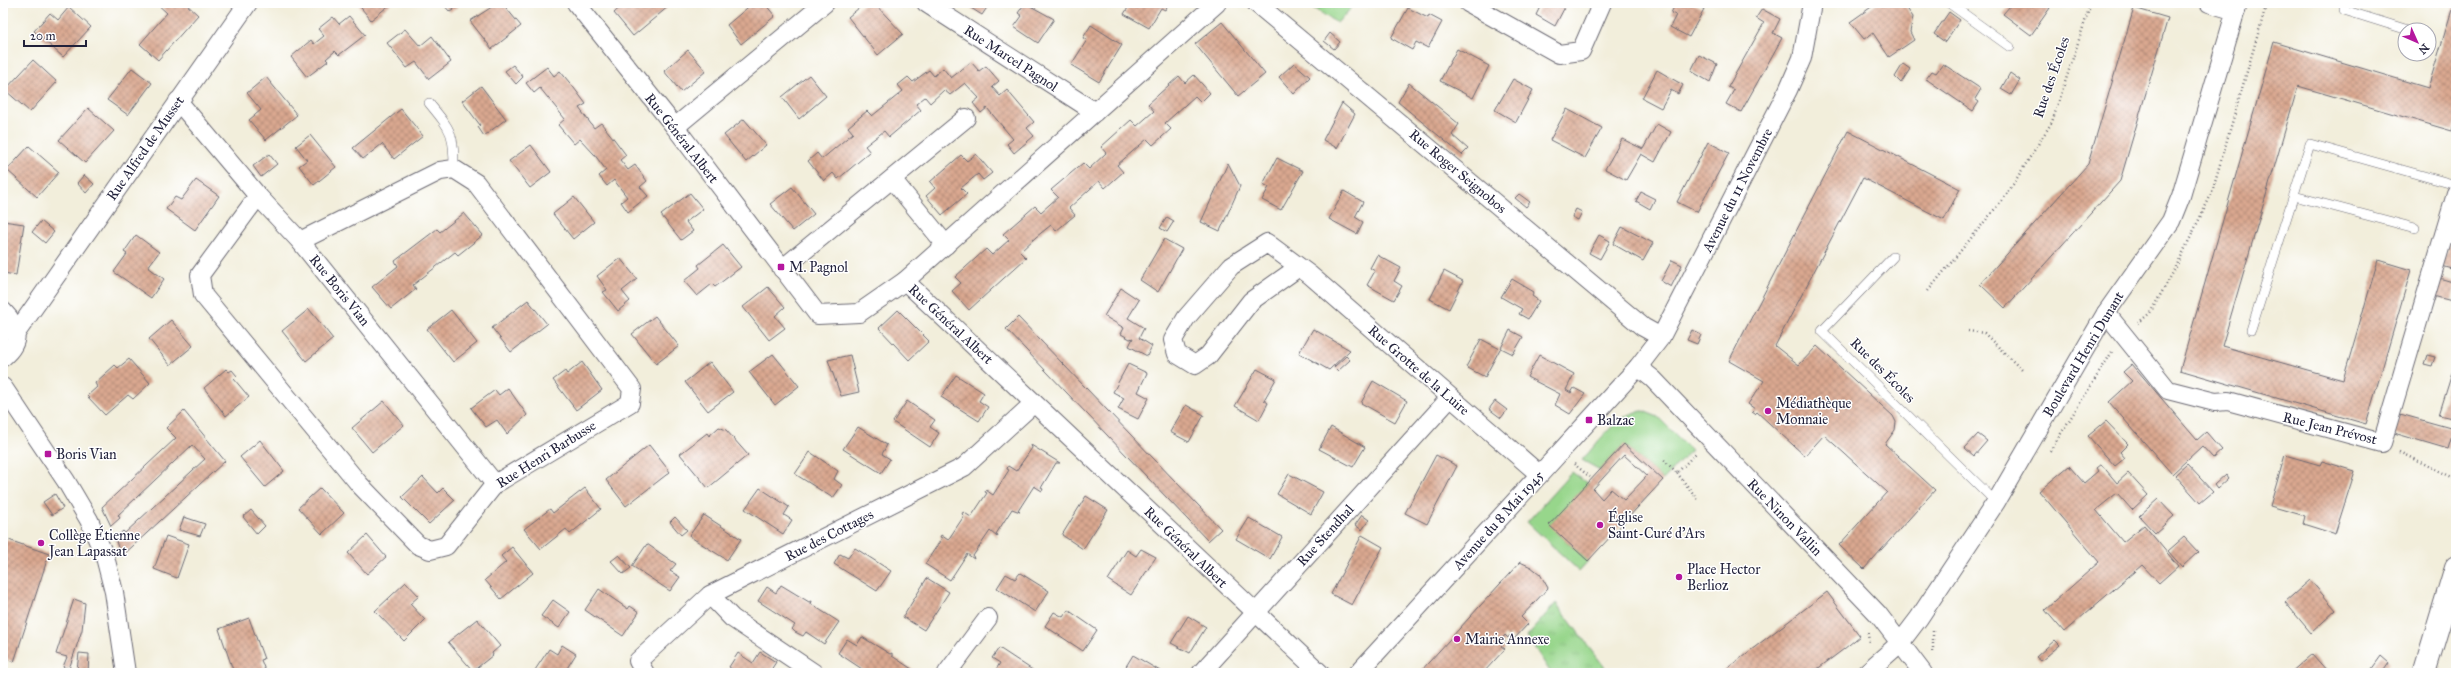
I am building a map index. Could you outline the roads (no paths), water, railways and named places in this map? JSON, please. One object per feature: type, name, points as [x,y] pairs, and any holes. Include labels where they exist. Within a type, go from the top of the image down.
[{"type":"main road","points":[[2424,673],[2456,567]]},
{"type":"street","name":"Rue Alfred de Musset","points":[[3,357],[10,351],[16,333],[248,3]]},
{"type":"street","points":[[675,127],[825,3]]},
{"type":"street","name":"Rue Marcel Pagnol","points":[[926,3],[1095,112]]},
{"type":"street","points":[[905,281],[1217,3]]},
{"type":"street","name":"Rue Roger Seignobos","points":[[1256,3],[1643,327],[1661,337]]},
{"type":"street","points":[[1468,3],[1559,54],[1581,51],[1602,3]]},
{"type":"street","name":"Avenue du 11 Novembre","points":[[1638,367],[1661,337],[1788,90],[1802,58],[1812,3]]},
{"type":"street","points":[[2209,3],[2237,7]]},
{"type":"street","name":"Rue Général Albert","points":[[578,4],[675,127],[818,315],[859,313],[905,281],[1320,673]]},
{"type":"street","name":"Boulevard Henri Dunant","points":[[1866,673],[1900,643],[1996,502],[2106,313],[2170,221],[2181,196],[2237,7]]},
{"type":"street","name":"Rue Boris Vian","points":[[178,101],[258,196],[300,241],[496,484]]},
{"type":"street","points":[[782,269],[966,118]]},
{"type":"street","points":[[300,241],[440,171],[454,170]]},
{"type":"street","name":"Rue Henri Barbusse","points":[[258,196],[200,275],[204,295],[355,478],[418,545],[430,550],[446,546],[496,484],[630,402],[632,389],[476,183],[454,170]]},
{"type":"street","points":[[892,179],[946,245]]},
{"type":"street","name":"Rue Jean Prévost","points":[[2106,313],[2168,390],[2215,402],[2228,401],[2382,444],[2456,194]]},
{"type":"street","name":"Rue Grotte de la Luire","points":[[1299,267],[1251,301],[1208,356],[1195,365],[1176,354],[1173,340],[1186,318],[1231,266],[1267,243],[1299,267],[1539,474]]},
{"type":"street","points":[[16,333],[12,321],[3,311],[44,294]]},
{"type":"street","points":[[3,357],[6,391],[82,507],[105,557],[114,592],[126,673]]},
{"type":"street","name":"Avenue du 8 Mai 1945","points":[[1358,673],[1638,367]]},
{"type":"street","name":"Rue Ninon Vallin","points":[[1638,367],[1667,394],[1878,614],[1923,673]]},
{"type":"street","name":"Rue Stendhal","points":[[1201,673],[1450,398]]},
{"type":"street","name":"Rue des Cottages","points":[[645,673],[638,661],[710,595],[964,467],[1034,403]]},
{"type":"street","points":[[710,595],[732,618],[814,673]]},
{"type":"street","points":[[947,673],[988,618]]},
{"type":"lane","points":[[1949,3],[2010,47]]},
{"type":"lane","points":[[2346,3],[2344,10],[2397,27]]},
{"type":"lane","points":[[429,103],[446,124],[454,140],[454,170]]},
{"type":"lane","points":[[2251,330],[2310,144],[2456,185]]},
{"type":"lane","points":[[2294,196],[2415,228]]},
{"type":"lane","name":"Rue des Écoles","points":[[1893,257],[1822,330],[1996,502]]},
{"type":"place","name":"M. Pagnol","points":[[781,267]]},
{"type":"place","name":"Médiathèque Monnaie","points":[[1768,411]]},
{"type":"place","name":"Balzac","points":[[1589,420]]},
{"type":"place","name":"Boris Vian","points":[[48,454]]},
{"type":"place","name":"Église Saint-Curé d'Ars","points":[[1600,525]]},
{"type":"place","name":"Collège Étienne Jean Lapassat","points":[[41,543]]},
{"type":"place","name":"Place Hector Berlioz","points":[[1679,577]]},
{"type":"place","name":"Mairie Annexe","points":[[1457,639]]}]
